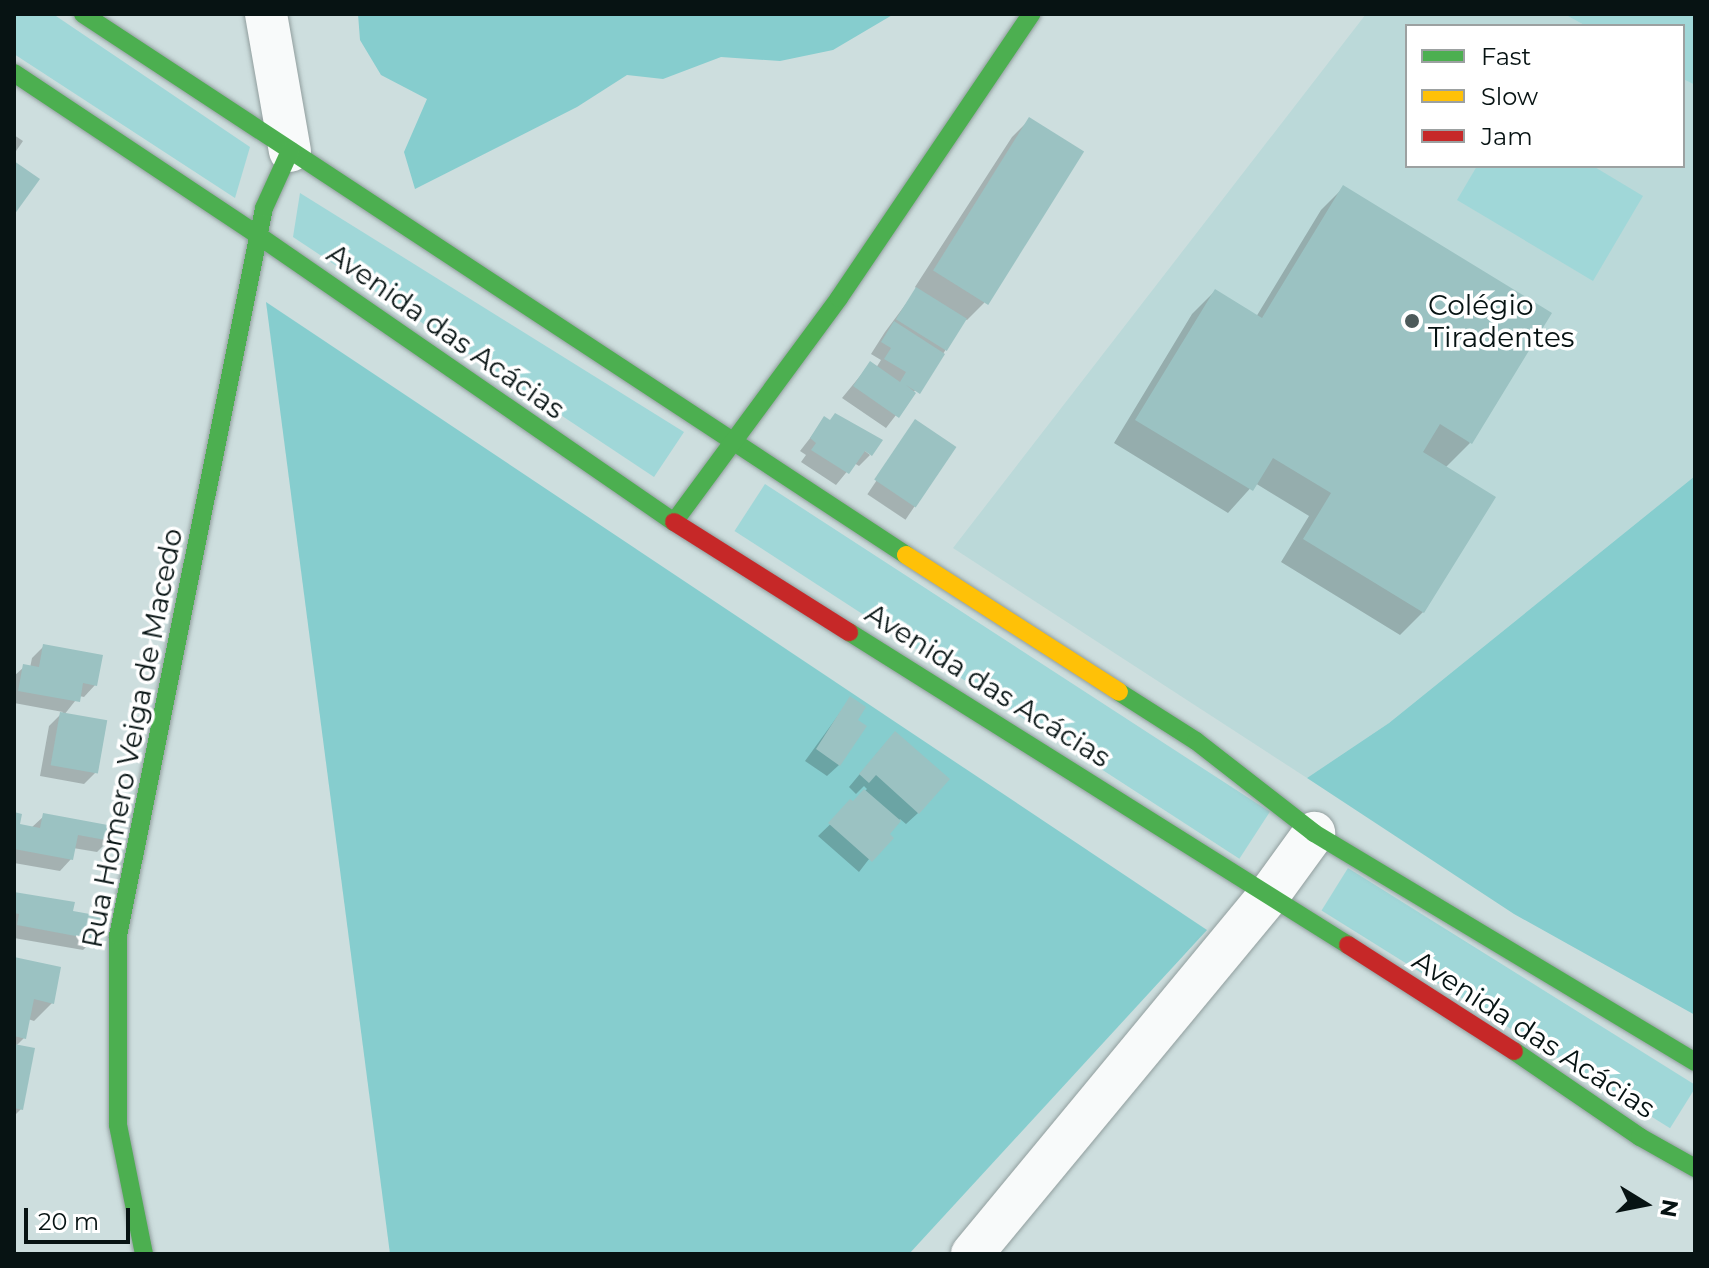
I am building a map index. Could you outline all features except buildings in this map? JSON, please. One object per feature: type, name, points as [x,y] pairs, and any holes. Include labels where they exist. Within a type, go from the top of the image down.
[{"type":"street","name":"Avenida das Acácias","points":[[83,14],[734,445],[1196,741],[1314,833],[1695,1062]]},
{"type":"street","points":[[259,236],[264,208],[290,151],[266,14]]},
{"type":"street","points":[[674,522],[734,445],[1031,14]]},
{"type":"street","name":"Avenida das Acácias","points":[[14,73],[259,236],[674,522],[1269,895],[1523,1057],[1640,1137],[1695,1168]]},
{"type":"street","name":"Rua Homero Veiga de Macedo","points":[[144,1254],[118,1125],[118,936],[259,236]]},
{"type":"street","points":[[972,1254],[1269,895],[1314,833]]},
{"type":"shaded area","points":[[14,14],[53,14],[250,147],[235,198],[14,54]]},
{"type":"shaded area","points":[[358,14],[894,14],[833,50],[780,61],[721,57],[663,79],[627,75],[577,107],[415,189],[404,152],[427,99],[381,75],[360,40]]},
{"type":"shaded area","name":"Colégio Tiradentes","points":[[1366,14],[1564,14],[1582,24],[1405,24],[1405,168],[1685,168],[1685,80],[1695,85],[1695,476],[1389,723],[1307,778],[953,548]]},
{"type":"shaded area","points":[[1564,14],[1695,14],[1695,85],[1685,80],[1685,24],[1582,24]]},
{"type":"shaded area","points":[[1476,168],[1596,168],[1643,196],[1593,281],[1457,200]]},
{"type":"shaded area","points":[[300,193],[684,432],[654,477],[293,237]]},
{"type":"shaded area","points":[[266,302],[1207,930],[909,1254],[390,1254]]},
{"type":"shaded area","points":[[1695,476],[1695,1015],[1514,914],[1307,778],[1389,723]]},
{"type":"shaded area","points":[[765,484],[1270,812],[1239,859],[735,531]]},
{"type":"shaded area","points":[[1348,868],[1695,1085],[1670,1128],[1322,910]]},
{"type":"traffic: fast","points":[[83,14],[906,555]]},
{"type":"traffic: fast","points":[[674,522],[839,298],[1031,14]]},
{"type":"traffic: fast","points":[[14,73],[259,236],[674,522]]},
{"type":"traffic: fast","points":[[144,1254],[118,1125],[118,936],[264,208],[290,151]]},
{"type":"traffic: fast","points":[[849,632],[1348,945]]},
{"type":"traffic: fast","points":[[1119,692],[1196,741],[1314,833],[1695,1062]]},
{"type":"traffic: fast","points":[[1514,1051],[1640,1137],[1695,1168]]},
{"type":"traffic: slow","points":[[906,555],[1119,692]]},
{"type":"traffic: jam","points":[[674,522],[849,632]]},
{"type":"traffic: jam","points":[[1348,945],[1514,1051]]},
{"type":"place","name":"Colégio Tiradentes","points":[[1412,321]]}]
